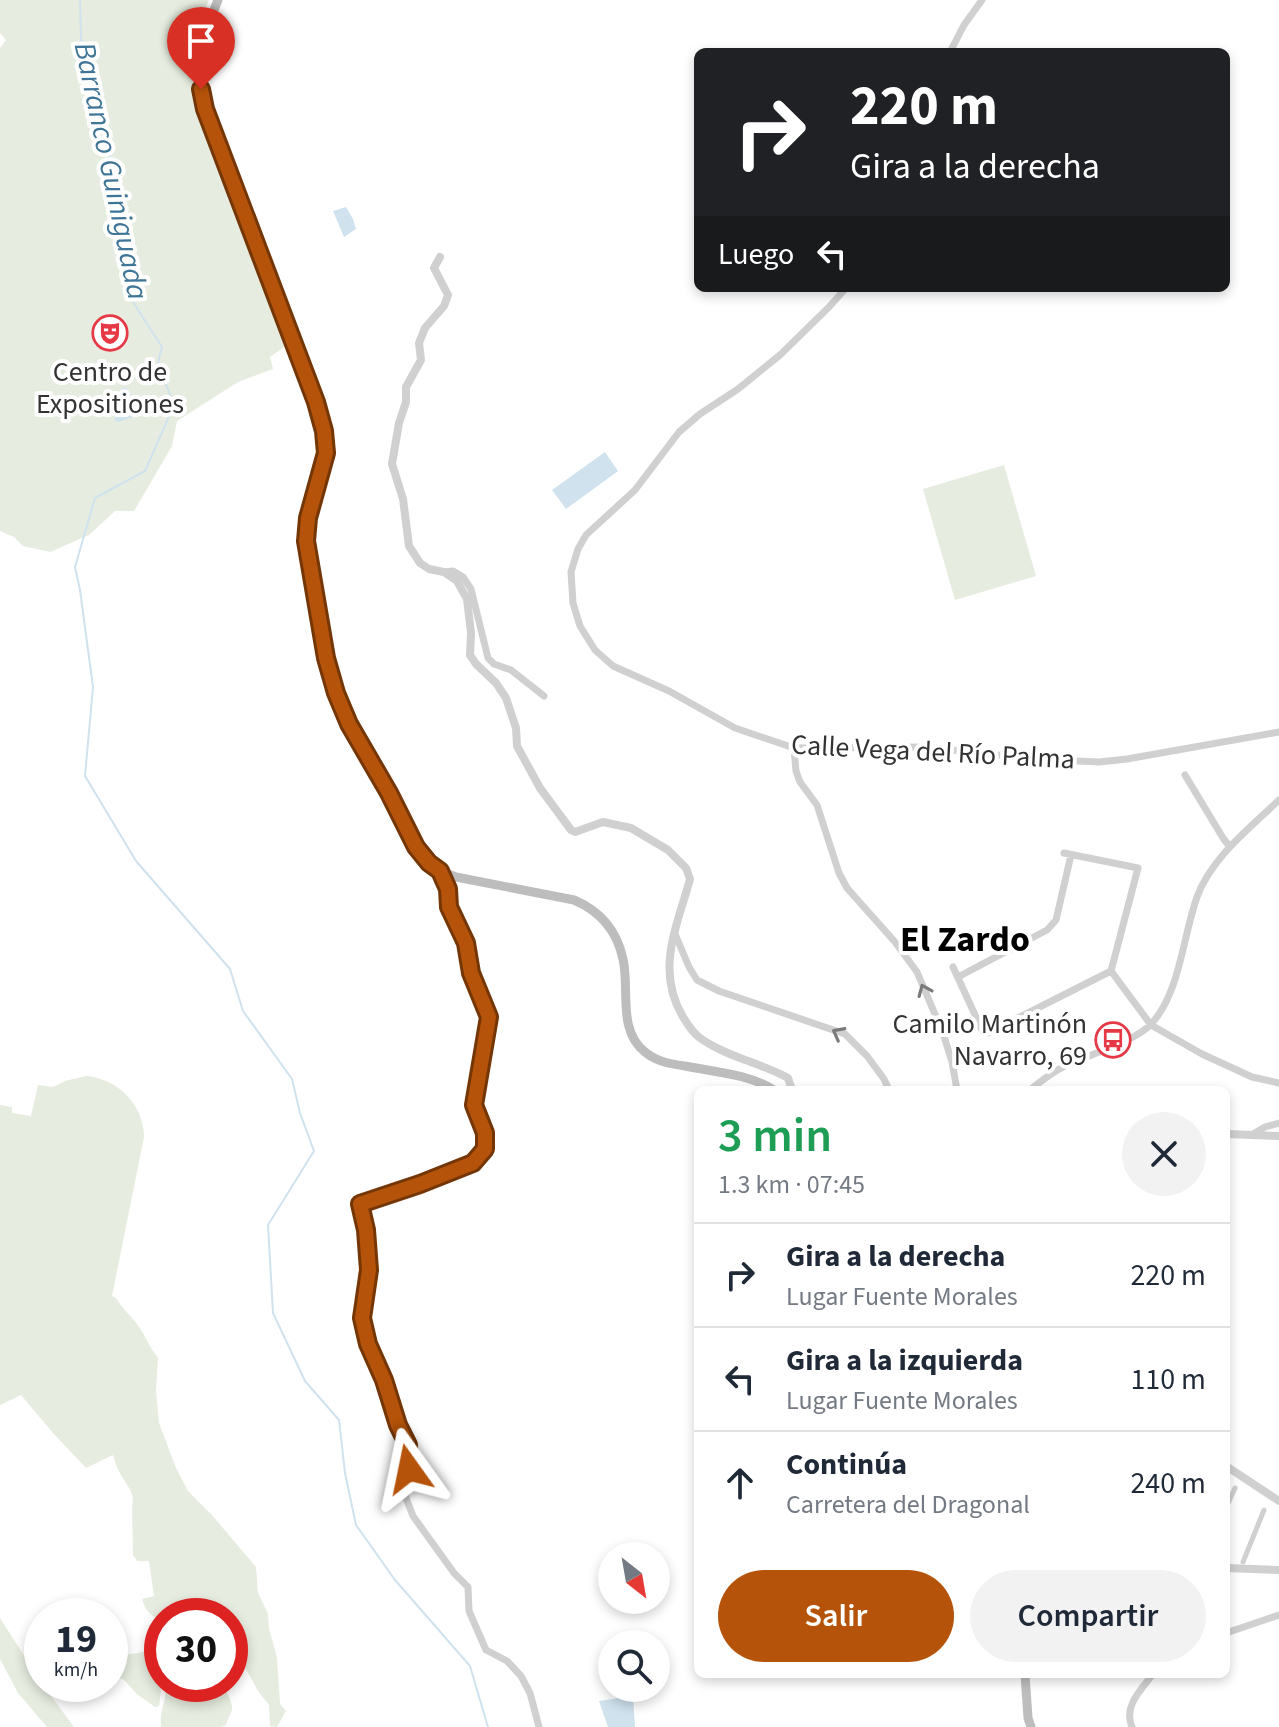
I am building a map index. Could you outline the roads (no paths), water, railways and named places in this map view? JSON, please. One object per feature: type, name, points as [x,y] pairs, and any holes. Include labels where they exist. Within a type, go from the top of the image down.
[{"type":"main road","points":[[218,0],[206,29],[201,89],[205,109],[316,402],[324,431],[326,453],[308,518],[306,541],[326,658],[349,724],[416,847],[429,863],[456,877],[574,900],[590,907],[603,920],[624,960],[626,1012],[632,1036],[644,1052],[663,1062],[748,1078],[768,1086]]},
{"type":"main road","points":[[1025,1678],[1031,1727]]},
{"type":"street","points":[[952,48],[982,0]]},
{"type":"street","points":[[440,257],[434,268],[448,295],[444,306],[425,328],[419,343],[421,360],[406,387],[406,402],[392,464],[403,499],[409,546],[420,563],[429,569],[453,571],[463,577],[471,589],[488,658],[494,664],[511,670],[544,696]]},
{"type":"street","name":"Calle Vega del Río Palma","points":[[842,292],[780,355],[679,432],[635,490],[586,535],[571,572],[573,603],[580,626],[595,650],[613,666],[669,691],[735,728],[794,748],[925,747],[1033,759],[1099,762],[1279,732]]},
{"type":"street","points":[[444,572],[457,581],[467,599],[470,655],[506,698],[516,728],[517,746],[540,788],[571,830],[575,832],[603,822],[631,828],[668,850],[686,868],[690,879],[669,955],[670,984],[677,1006],[689,1027],[710,1044],[788,1078],[791,1086]]},
{"type":"street","points":[[794,748],[800,782],[817,805],[839,873],[847,888],[917,972],[943,1033],[956,1086]]},
{"type":"street","points":[[1185,775],[1230,847]]},
{"type":"street","points":[[1036,1086],[1063,1067],[1133,1037],[1151,1025],[1171,989],[1197,896],[1206,877],[1230,847],[1279,800]]},
{"type":"street","points":[[953,967],[982,1030],[988,1033],[1111,971],[1138,868],[1067,854],[1056,920],[1047,930],[958,977]]},
{"type":"street","points":[[440,871],[448,889],[449,907],[466,943],[471,973],[489,1017],[474,1105],[485,1133],[485,1149],[473,1163],[360,1204],[366,1230],[369,1270],[362,1318],[368,1344],[408,1445],[406,1498],[413,1516],[454,1573],[468,1587],[469,1611],[486,1650],[507,1661],[521,1676],[530,1693],[539,1727]]},
{"type":"street","points":[[675,934],[697,980],[719,991],[845,1034],[867,1056],[887,1086]]},
{"type":"street","points":[[1111,971],[1151,1025],[1227,1066],[1252,1077],[1279,1083]]},
{"type":"street","points":[[1251,1135],[1279,1123]]},
{"type":"street","points":[[1230,1134],[1279,1136]]},
{"type":"street","points":[[1230,1469],[1279,1501]]},
{"type":"street","points":[[1230,1499],[1235,1488]]},
{"type":"street","points":[[1243,1562],[1264,1510]]},
{"type":"street","points":[[1230,1568],[1279,1570]]},
{"type":"street","points":[[1230,1632],[1279,1615]]},
{"type":"street","points":[[1132,1727],[1128,1718],[1133,1701],[1150,1678]]},
{"type":"water","points":[[346,207],[356,229],[344,237],[333,211]]},
{"type":"water","points":[[127,388],[135,412],[131,418],[117,422],[114,418],[118,407],[115,397]]},
{"type":"water","points":[[605,452],[618,471],[566,509],[552,490]]},
{"type":"water","points":[[599,1702],[633,1702],[635,1727],[608,1727]]},
{"type":"waterway","name":"Barranco Guiniguada","points":[[80,0],[81,39],[120,204],[133,302],[162,347],[158,363],[174,405],[145,471],[95,498],[75,567],[93,687],[85,776],[136,861],[230,969],[243,1011],[292,1079],[314,1151],[268,1225],[273,1313],[305,1381],[339,1420],[345,1473],[356,1525],[395,1580],[470,1666],[488,1727]]},
{"type":"place","name":"Centro de Expositiones","points":[[110,333]]},
{"type":"place","name":"Camilo Martinón Navarro, 69","points":[[1113,1040]]},
{"type":"district","name":"El Zardo","points":[[965,939]]}]
